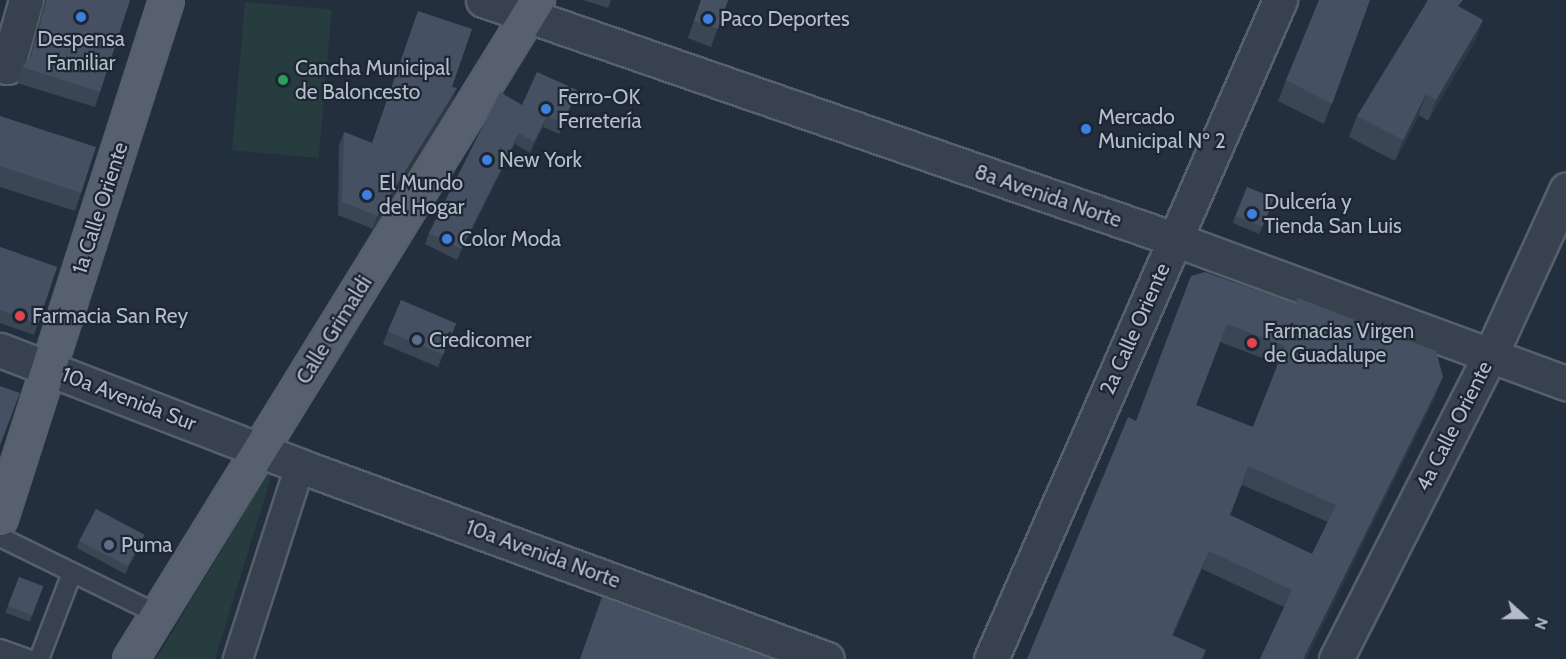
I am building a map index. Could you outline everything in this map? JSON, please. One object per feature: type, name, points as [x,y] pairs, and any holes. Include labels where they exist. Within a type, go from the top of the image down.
[{"type":"main road","name":"1a Calle Oriente","points":[[0,518],[166,0]]},
{"type":"main road","name":"Calle Grimaldi","points":[[130,659],[533,7]]},
{"type":"street","points":[[3,66],[26,0]]},
{"type":"street","name":"8a Avenida Norte","points":[[483,0],[533,7],[1566,383]]},
{"type":"street","name":"2a Calle Oriente","points":[[991,659],[1280,0]]},
{"type":"street","name":"4a Calle Oriente","points":[[1336,659],[1490,356],[1566,190]]},
{"type":"street","name":"10a Avenida Sur","points":[[0,350],[258,449]]},
{"type":"street","name":"10a Avenida Norte","points":[[258,449],[827,659]]},
{"type":"street","points":[[238,659],[300,466]]},
{"type":"lane","points":[[0,537],[158,614]]},
{"type":"lane","points":[[39,659],[72,573]]},
{"type":"lane","points":[[0,649],[28,659]]},
{"type":"green space","name":"Cancha Municipal de Baloncesto","points":[[245,2],[332,10],[319,158],[232,150]]},
{"type":"green space","points":[[277,458],[215,659],[156,659]]},
{"type":"building","points":[[47,0],[130,0],[100,92],[22,67],[31,57]]},
{"type":"building","points":[[701,0],[728,0],[718,29],[694,21]]},
{"type":"building","points":[[1319,0],[1370,0],[1332,104],[1286,80]]},
{"type":"building","points":[[1428,0],[1463,0],[1458,6],[1483,20],[1436,100],[1426,94],[1403,140],[1357,116]]},
{"type":"building","points":[[418,11],[472,29],[452,87],[457,88],[377,216],[342,202],[344,132],[372,143]]},
{"type":"building","points":[[537,72],[577,90],[563,123],[547,116],[534,142],[519,133],[461,249],[429,233],[500,92],[522,105]]},
{"type":"building","points":[[0,116],[96,147],[81,193],[0,166]]},
{"type":"building","name":"Dulcería y Tienda San Luis","points":[[1247,187],[1274,198],[1262,227],[1235,216]]},
{"type":"building","points":[[0,247],[57,267],[38,324],[0,310]]},
{"type":"building","points":[[1205,272],[1296,304],[1298,298],[1436,351],[1443,377],[1303,659],[1260,659],[1292,590],[1209,551],[1172,635],[1206,650],[1202,659],[1027,659],[1128,417],[1136,421],[1191,276]],"holes":[[[1227,324],[1285,346],[1253,427],[1196,405]],[[1248,466],[1336,505],[1312,554],[1230,515]]]},
{"type":"building","points":[[401,300],[456,323],[443,355],[388,331]]},
{"type":"building","points":[[0,386],[20,393],[0,445]]},
{"type":"building","name":"Puma","points":[[96,509],[145,535],[128,567],[79,541]]},
{"type":"building","points":[[19,577],[43,586],[32,615],[8,606]]},
{"type":"building","points":[[602,597],[771,659],[580,659]]},
{"type":"place","name":"Despensa Familiar","points":[[81,17]]},
{"type":"place","name":"Paco Deportes","points":[[708,19]]},
{"type":"place","name":"Cancha Municipal de Baloncesto","points":[[283,80]]},
{"type":"place","name":"Ferro-OK Ferretería","points":[[546,109]]},
{"type":"place","name":"Mercado Municipal Nº 2","points":[[1086,129]]},
{"type":"place","name":"New York","points":[[487,160]]},
{"type":"place","name":"El Mundo del Hogar","points":[[367,195]]},
{"type":"place","name":"Dulcería y Tienda San Luis","points":[[1252,214]]},
{"type":"place","name":"Color Moda","points":[[447,239]]},
{"type":"place","name":"Farmacia San Rey","points":[[20,316]]},
{"type":"place","name":"Credicomer","points":[[417,340]]},
{"type":"place","name":"Farmacias Virgen de Guadalupe","points":[[1252,343]]},
{"type":"place","name":"Puma","points":[[109,545]]}]
